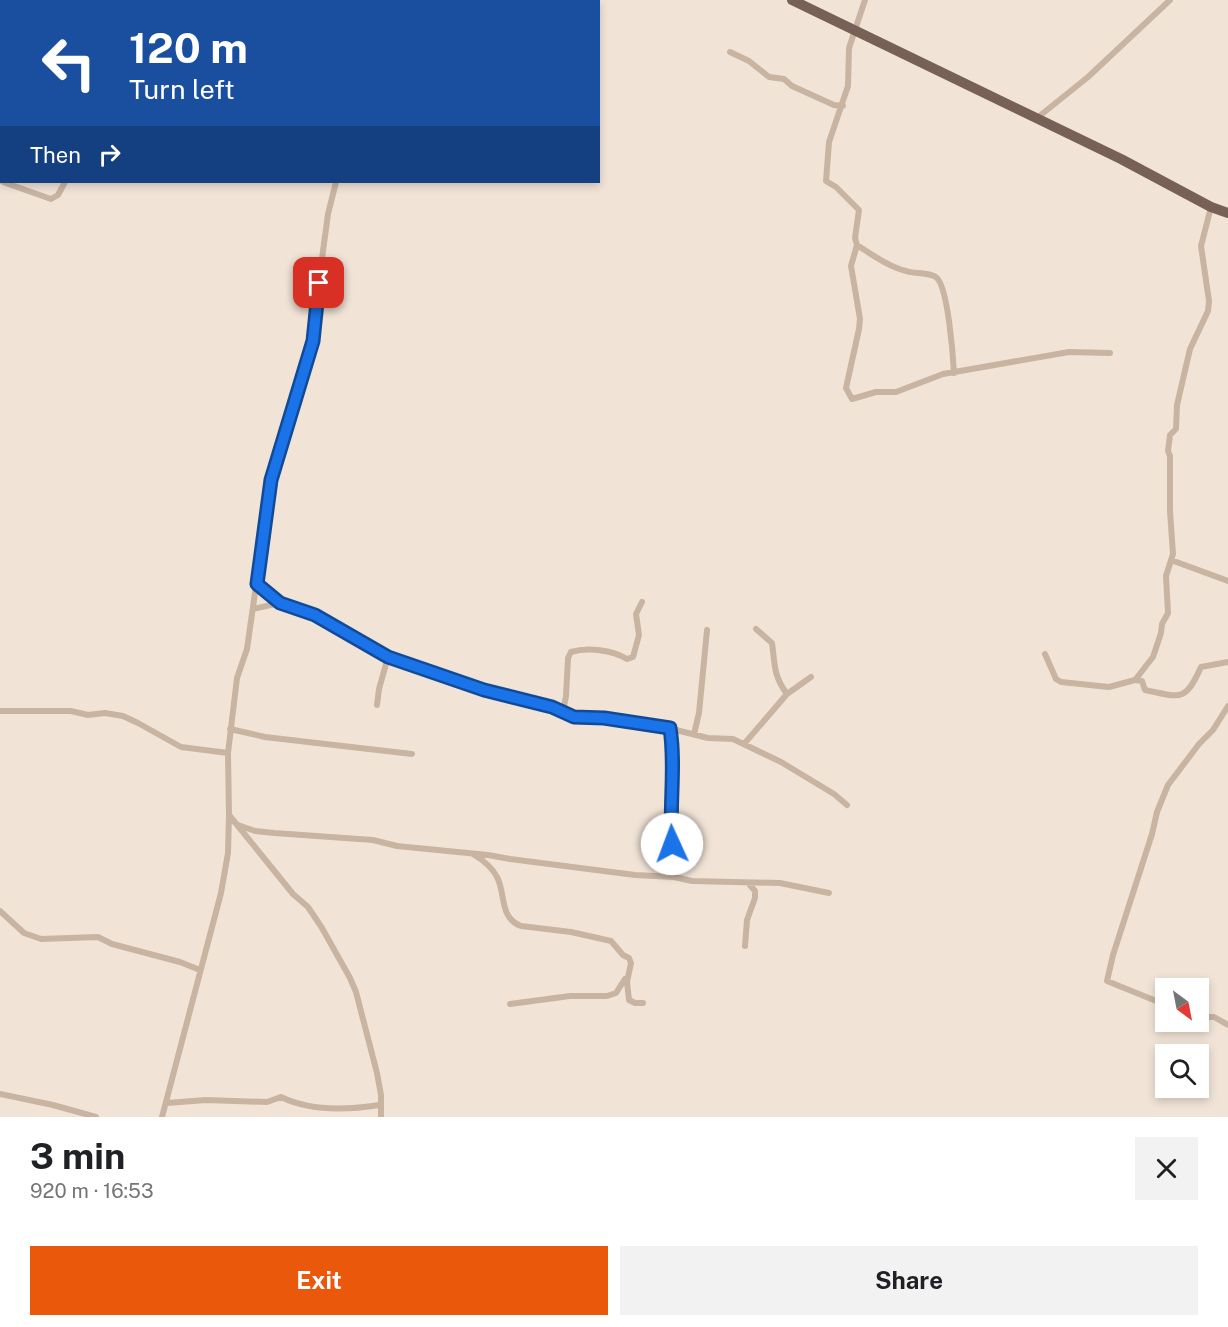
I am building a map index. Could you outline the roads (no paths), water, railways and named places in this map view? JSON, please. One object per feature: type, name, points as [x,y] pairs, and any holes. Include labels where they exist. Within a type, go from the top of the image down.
[{"type":"main road","points":[[792,0],[1121,159],[1211,207],[1228,213]]},
{"type":"street","points":[[865,0],[849,48],[848,87],[829,142],[826,182],[836,187],[859,210],[855,238],[857,245],[851,272],[860,319],[846,388],[852,399],[876,392],[896,392],[928,378],[1069,352],[1110,353]]},
{"type":"street","points":[[1037,118],[1088,77],[1170,0]]},
{"type":"street","points":[[730,52],[749,61],[769,77],[784,80],[834,105],[843,106]]},
{"type":"street","points":[[6,183],[51,199],[58,195],[64,183]]},
{"type":"street","points":[[162,1117],[221,893],[228,853],[228,753],[237,678],[247,649],[271,480],[304,375],[315,328],[315,310],[328,214],[336,183]]},
{"type":"street","points":[[1135,680],[1153,657],[1162,624],[1168,614],[1166,576],[1173,554],[1168,451],[1170,435],[1176,429],[1178,405],[1190,349],[1208,310],[1209,301],[1201,246],[1211,207]]},
{"type":"street","points":[[857,245],[904,271],[932,275],[937,278],[942,289],[950,324],[954,373]]},
{"type":"street","points":[[1171,560],[1228,581]]},
{"type":"street","points":[[257,584],[280,603],[315,615],[388,657],[484,690],[552,707],[574,717],[604,718],[670,728],[708,738],[733,739],[781,762],[834,794],[847,805]]},
{"type":"street","points":[[563,712],[568,658],[571,652],[596,651],[619,654],[627,659],[633,657],[639,635],[636,614],[642,602]]},
{"type":"street","points":[[253,609],[280,603]]},
{"type":"street","points":[[756,629],[772,643],[776,676],[787,694]]},
{"type":"street","points":[[694,734],[699,712],[707,630]]},
{"type":"street","points":[[1045,654],[1056,679],[1061,682],[1109,687],[1135,680],[1142,681],[1145,690],[1170,696],[1183,696],[1192,688],[1201,667],[1228,662]]},
{"type":"street","points":[[377,705],[378,689],[388,657]]},
{"type":"street","points":[[744,744],[787,694],[812,677]]},
{"type":"street","points":[[1155,1001],[1107,981],[1109,972],[1157,812],[1168,785],[1199,744],[1214,729],[1228,706]]},
{"type":"street","points":[[0,711],[71,711],[88,715],[105,713],[123,716],[181,747],[228,753]]},
{"type":"street","points":[[670,728],[673,754],[670,826],[674,878]]},
{"type":"street","points":[[230,729],[265,737],[412,754]]},
{"type":"street","points":[[229,815],[293,894],[308,907],[350,978],[356,992],[377,1073],[381,1095],[381,1117]]},
{"type":"street","points":[[238,825],[255,831],[373,840],[397,846],[635,875],[692,881],[780,883],[829,893]]},
{"type":"street","points":[[473,854],[483,861],[498,879],[504,908],[513,923],[589,935],[611,942],[622,955],[629,958],[631,963],[622,986],[616,993],[607,996],[570,996],[510,1004]]},
{"type":"street","points":[[745,946],[747,920],[755,898],[755,891],[749,884]]},
{"type":"street","points":[[0,911],[24,933],[41,939],[98,937],[112,944],[180,962],[200,970]]},
{"type":"street","points":[[628,973],[629,999],[635,1003],[643,1003]]},
{"type":"street","points":[[1209,1017],[1214,1017],[1228,1025]]},
{"type":"street","points":[[0,1094],[96,1117]]},
{"type":"street","points":[[167,1103],[206,1100],[249,1103],[267,1102],[281,1097],[301,1106],[362,1108],[380,1105]]}]
